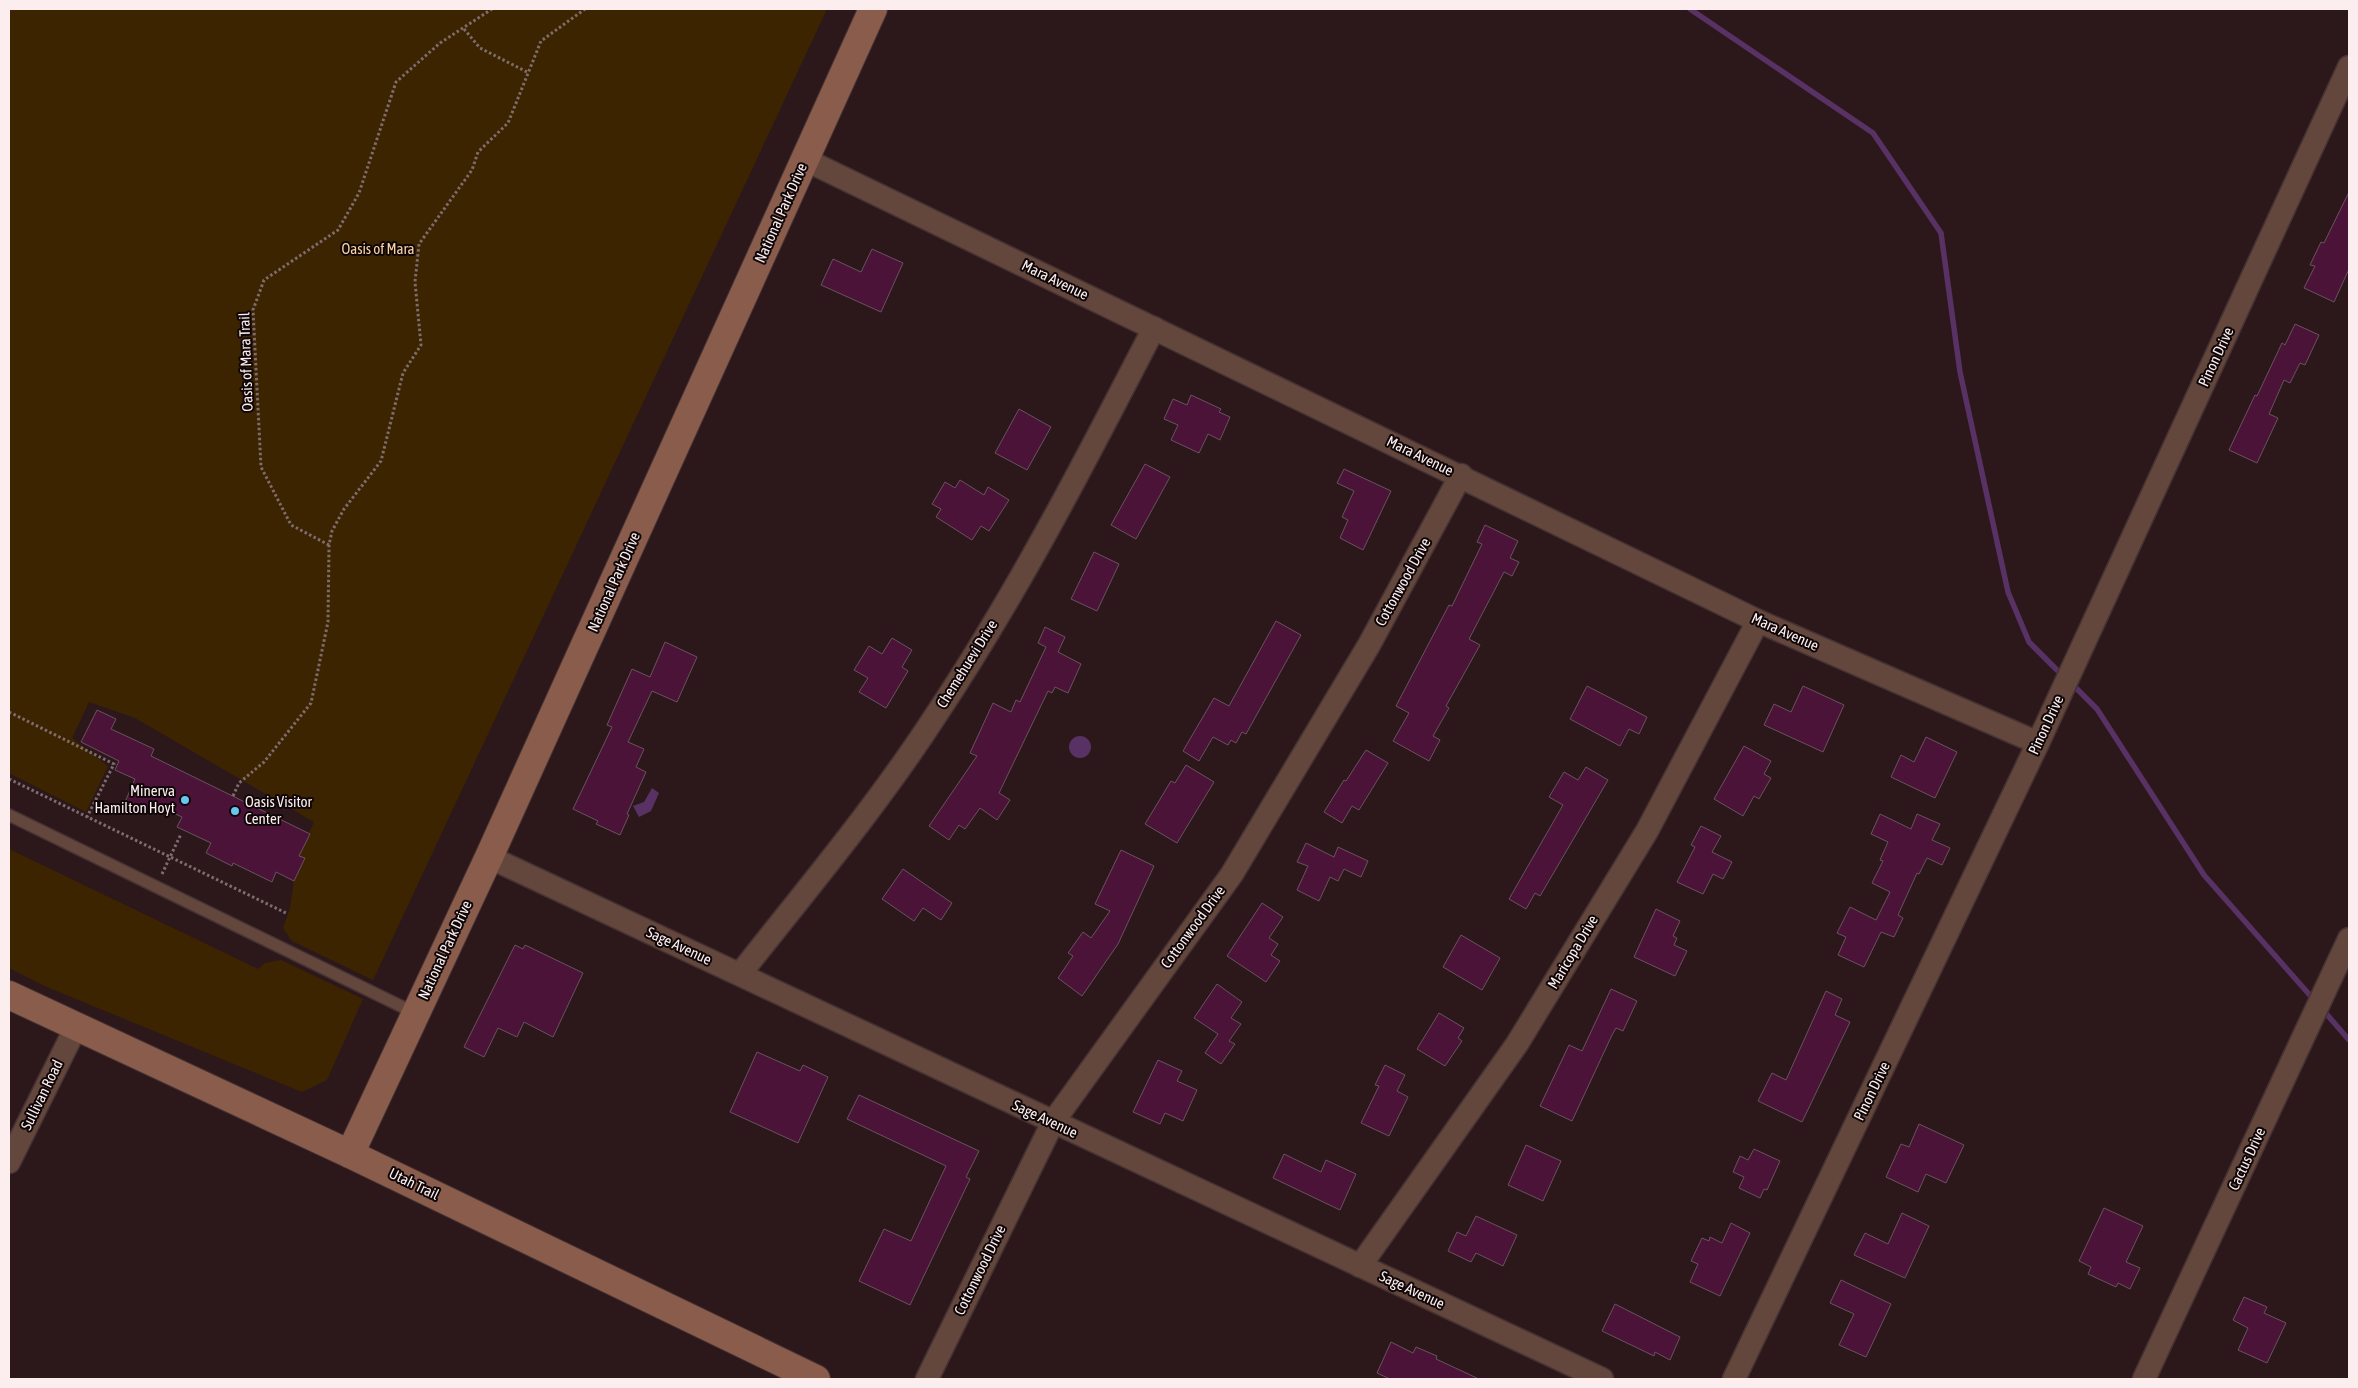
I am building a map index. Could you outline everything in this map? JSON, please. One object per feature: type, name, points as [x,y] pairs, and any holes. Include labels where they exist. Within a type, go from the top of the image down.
[{"type":"street","name":"National Park Drive","points":[[350,1154],[489,858],[873,9]]},
{"type":"street","name":"Pinon Drive","points":[[1734,1379],[2038,743],[2349,66]]},
{"type":"street","name":"Mara Avenue","points":[[806,160],[1758,620],[2038,743]]},
{"type":"street","name":"Chemehuevi Drive","points":[[740,974],[876,802],[936,716],[992,625],[1077,477],[1154,328]]},
{"type":"street","name":"Cottonwood Drive","points":[[927,1379],[1053,1122],[1232,874],[1369,645],[1461,475]]},
{"type":"street","name":"Maricopa Drive","points":[[1360,1266],[1517,1044],[1647,832],[1758,620]]},
{"type":"street","name":"Sage Avenue","points":[[489,858],[1602,1379]]},
{"type":"street","name":"Cactus Drive","points":[[2144,1379],[2349,939]]},
{"type":"street","name":"Utah Trail","points":[[9,996],[350,1154],[816,1379]]},
{"type":"street","name":"Sullivan Road","points":[[9,1162],[76,1027]]},
{"type":"lane","points":[[9,815],[415,1013]]},
{"type":"path","name":"Oasis of Mara Trail","points":[[328,545],[291,525],[261,467],[253,310],[264,280],[338,230],[359,193],[396,82],[440,43],[492,9]]},
{"type":"path","points":[[233,796],[239,783],[264,762],[311,704],[328,622],[328,545],[332,531],[344,509],[381,461],[403,373],[421,345],[415,282],[419,244],[472,170],[478,152],[508,123],[541,41],[585,9]]},
{"type":"path","points":[[464,29],[480,48],[527,72]]},
{"type":"path","points":[[9,712],[114,764],[87,817]]},
{"type":"path","points":[[9,779],[286,913]]},
{"type":"path","points":[[156,887],[181,834]]},
{"type":"green space","name":"Oasis of Mara","points":[[9,9],[827,9],[373,980],[292,941],[283,928],[290,908],[294,881],[304,859],[299,856],[314,822],[135,718],[89,702],[72,738],[108,766],[86,812],[9,773]]},
{"type":"green space","points":[[9,849],[258,969],[265,963],[281,960],[363,999],[327,1080],[302,1092],[47,987],[9,968]]},
{"type":"shaded area","points":[[1080,736],[1088,739],[1091,747],[1088,755],[1080,758],[1072,755],[1069,747],[1072,739]]},
{"type":"shaded area","points":[[652,788],[659,793],[651,811],[639,817],[633,806],[644,802]]},
{"type":"building","points":[[2349,192],[2349,269],[2334,302],[2304,288],[2315,266],[2310,265],[2321,242],[2324,243]]},
{"type":"building","points":[[872,249],[903,263],[881,312],[821,285],[833,259],[861,272]]},
{"type":"building","points":[[2295,324],[2319,335],[2305,365],[2300,363],[2290,383],[2284,380],[2269,414],[2278,418],[2257,463],[2229,450],[2282,343],[2285,345]]},
{"type":"building","points":[[1191,395],[1221,409],[1219,412],[1230,417],[1220,440],[1208,434],[1199,453],[1171,440],[1178,425],[1164,419],[1173,399],[1187,405]]},
{"type":"building","points":[[1019,409],[1051,427],[1027,470],[995,453]]},
{"type":"building","points":[[1145,464],[1170,477],[1136,539],[1111,525]]},
{"type":"building","points":[[1344,469],[1391,491],[1363,550],[1340,538],[1348,520],[1342,517],[1354,491],[1337,483]]},
{"type":"building","points":[[960,480],[984,495],[988,487],[1009,500],[989,531],[981,526],[972,540],[936,517],[941,509],[932,504],[945,482],[955,488]]},
{"type":"building","points":[[1485,525],[1518,541],[1510,558],[1519,562],[1512,576],[1504,572],[1469,639],[1480,645],[1446,706],[1449,708],[1433,736],[1440,740],[1429,761],[1393,741],[1409,713],[1396,706],[1449,605],[1452,606],[1482,544],[1477,542]]},
{"type":"building","points":[[1094,552],[1119,564],[1097,611],[1071,599]]},
{"type":"building","points":[[1276,621],[1301,635],[1246,734],[1242,732],[1236,743],[1231,740],[1228,745],[1213,737],[1199,761],[1183,751],[1214,698],[1229,706]]},
{"type":"building","points":[[1045,627],[1065,637],[1058,652],[1081,664],[1068,693],[1055,687],[1052,693],[1048,691],[999,793],[1010,800],[997,820],[980,808],[965,829],[959,825],[949,840],[929,826],[977,756],[970,753],[993,703],[1011,712],[1016,700],[1020,702],[1046,647],[1038,643]]},
{"type":"building","points":[[892,638],[912,650],[902,667],[908,671],[886,708],[859,692],[868,678],[854,670],[869,646],[882,654]]},
{"type":"building","points":[[665,642],[697,657],[677,702],[652,691],[628,742],[644,749],[636,767],[646,772],[627,814],[629,815],[620,835],[596,824],[598,821],[573,809],[612,727],[607,725],[632,669],[650,677]]},
{"type":"building","points":[[1587,686],[1647,717],[1639,734],[1629,729],[1620,746],[1570,719]]},
{"type":"building","points":[[1803,686],[1844,705],[1823,752],[1764,725],[1774,704],[1791,712]]},
{"type":"building","name":"Oasis Visitor Center","points":[[97,710],[116,719],[111,729],[154,749],[151,756],[310,834],[299,856],[305,858],[294,881],[276,872],[272,882],[233,863],[232,866],[206,853],[211,843],[177,827],[182,817],[150,802],[146,812],[125,802],[135,779],[115,770],[119,761],[81,742]]},
{"type":"building","points":[[1926,737],[1957,752],[1935,798],[1891,777],[1901,755],[1914,762]]},
{"type":"building","points":[[1744,746],[1771,761],[1764,774],[1771,778],[1759,799],[1754,796],[1743,816],[1714,799]]},
{"type":"building","points":[[1366,750],[1388,763],[1359,810],[1352,806],[1342,823],[1324,812]]},
{"type":"building","points":[[1186,765],[1214,782],[1177,843],[1145,824],[1171,781],[1175,783]]},
{"type":"building","points":[[1586,767],[1608,780],[1540,896],[1535,893],[1526,909],[1509,899],[1563,805],[1549,797],[1564,772],[1578,780]]},
{"type":"building","points":[[1880,814],[1911,829],[1917,814],[1940,824],[1932,840],[1950,848],[1942,865],[1927,858],[1919,874],[1917,873],[1898,915],[1903,918],[1894,937],[1881,932],[1864,967],[1838,955],[1846,937],[1837,933],[1850,907],[1876,920],[1890,892],[1872,883],[1883,861],[1880,860],[1888,842],[1871,834]]},
{"type":"building","points":[[1701,826],[1721,836],[1712,852],[1732,862],[1723,879],[1713,874],[1703,894],[1677,882],[1695,847],[1691,845]]},
{"type":"building","points":[[1306,843],[1334,857],[1338,847],[1368,861],[1361,877],[1344,869],[1338,881],[1330,877],[1319,901],[1297,890],[1308,866],[1297,862]]},
{"type":"building","points":[[1121,850],[1154,866],[1118,944],[1082,996],[1058,978],[1073,956],[1068,953],[1083,932],[1091,938],[1110,911],[1095,904]]},
{"type":"building","points":[[903,869],[952,903],[941,920],[923,908],[914,921],[882,899]]},
{"type":"building","points":[[1262,903],[1283,917],[1269,938],[1278,944],[1271,955],[1280,961],[1266,982],[1227,956]]},
{"type":"building","points":[[1656,909],[1680,921],[1673,936],[1677,938],[1674,945],[1687,951],[1675,976],[1634,957]]},
{"type":"building","points":[[1461,935],[1500,958],[1482,990],[1443,967]]},
{"type":"building","points":[[515,945],[523,949],[525,945],[583,973],[553,1037],[524,1022],[517,1037],[498,1028],[484,1057],[464,1047]]},
{"type":"building","points":[[1217,984],[1242,1002],[1231,1018],[1241,1024],[1229,1041],[1235,1044],[1221,1064],[1205,1053],[1218,1034],[1194,1018]]},
{"type":"building","points":[[1611,989],[1637,1001],[1623,1031],[1616,1028],[1612,1035],[1572,1121],[1540,1106],[1569,1045],[1582,1051]]},
{"type":"building","points":[[1826,991],[1842,999],[1835,1015],[1850,1022],[1802,1122],[1758,1101],[1772,1073],[1786,1080]]},
{"type":"building","points":[[1439,1013],[1464,1028],[1458,1038],[1462,1041],[1445,1066],[1417,1049]]},
{"type":"building","points":[[757,1052],[800,1071],[803,1065],[828,1077],[798,1143],[730,1112]]},
{"type":"building","points":[[1158,1060],[1182,1071],[1177,1081],[1197,1090],[1183,1121],[1165,1113],[1160,1124],[1133,1112]]},
{"type":"building","points":[[1385,1065],[1405,1075],[1397,1091],[1408,1097],[1389,1136],[1361,1123],[1379,1086],[1375,1085]]},
{"type":"building","points":[[859,1095],[979,1151],[966,1177],[970,1179],[910,1305],[859,1281],[884,1229],[911,1241],[946,1166],[847,1119]]},
{"type":"building","points":[[1919,1124],[1964,1145],[1946,1183],[1926,1174],[1918,1192],[1886,1177],[1901,1144],[1909,1147]]},
{"type":"building","points":[[1526,1145],[1561,1161],[1543,1201],[1508,1185]]},
{"type":"building","points":[[1754,1149],[1780,1161],[1767,1190],[1764,1189],[1760,1198],[1739,1188],[1744,1177],[1733,1172],[1740,1156],[1748,1160]]},
{"type":"building","points":[[1284,1154],[1321,1172],[1326,1160],[1356,1174],[1340,1210],[1273,1178]]},
{"type":"building","points":[[2104,1208],[2143,1226],[2126,1262],[2140,1268],[2130,1289],[2118,1283],[2116,1287],[2088,1274],[2091,1267],[2079,1261]]},
{"type":"building","points":[[1902,1213],[1929,1226],[1905,1278],[1854,1255],[1865,1233],[1888,1244]]},
{"type":"building","points":[[1476,1216],[1517,1235],[1503,1266],[1476,1253],[1471,1262],[1448,1251],[1457,1232],[1466,1236]]},
{"type":"building","points":[[1731,1223],[1750,1233],[1720,1296],[1690,1282],[1698,1264],[1691,1261],[1702,1238],[1709,1241],[1710,1237],[1722,1243]]},
{"type":"building","points":[[1841,1280],[1891,1304],[1866,1357],[1839,1345],[1854,1314],[1830,1303]]},
{"type":"building","points":[[2244,1297],[2267,1307],[2264,1313],[2286,1323],[2267,1363],[2238,1350],[2248,1328],[2233,1320]]},
{"type":"building","points":[[1615,1304],[1680,1337],[1670,1360],[1655,1352],[1654,1356],[1602,1331]]},
{"type":"building","points":[[1391,1342],[1413,1353],[1416,1347],[1437,1356],[1436,1359],[1479,1379],[1390,1379],[1377,1373]]},
{"type":"waterway","points":[[1690,9],[1873,133],[1941,233],[1960,372],[2008,592],[2029,642],[2063,676]]},
{"type":"waterway","points":[[2072,684],[2097,709],[2204,875],[2315,1001]]},
{"type":"waterway","points":[[2323,1010],[2349,1040]]},
{"type":"place","name":"Minerva Hamilton Hoyt","points":[[185,800]]},
{"type":"place","name":"Oasis Visitor Center","points":[[235,811]]}]
